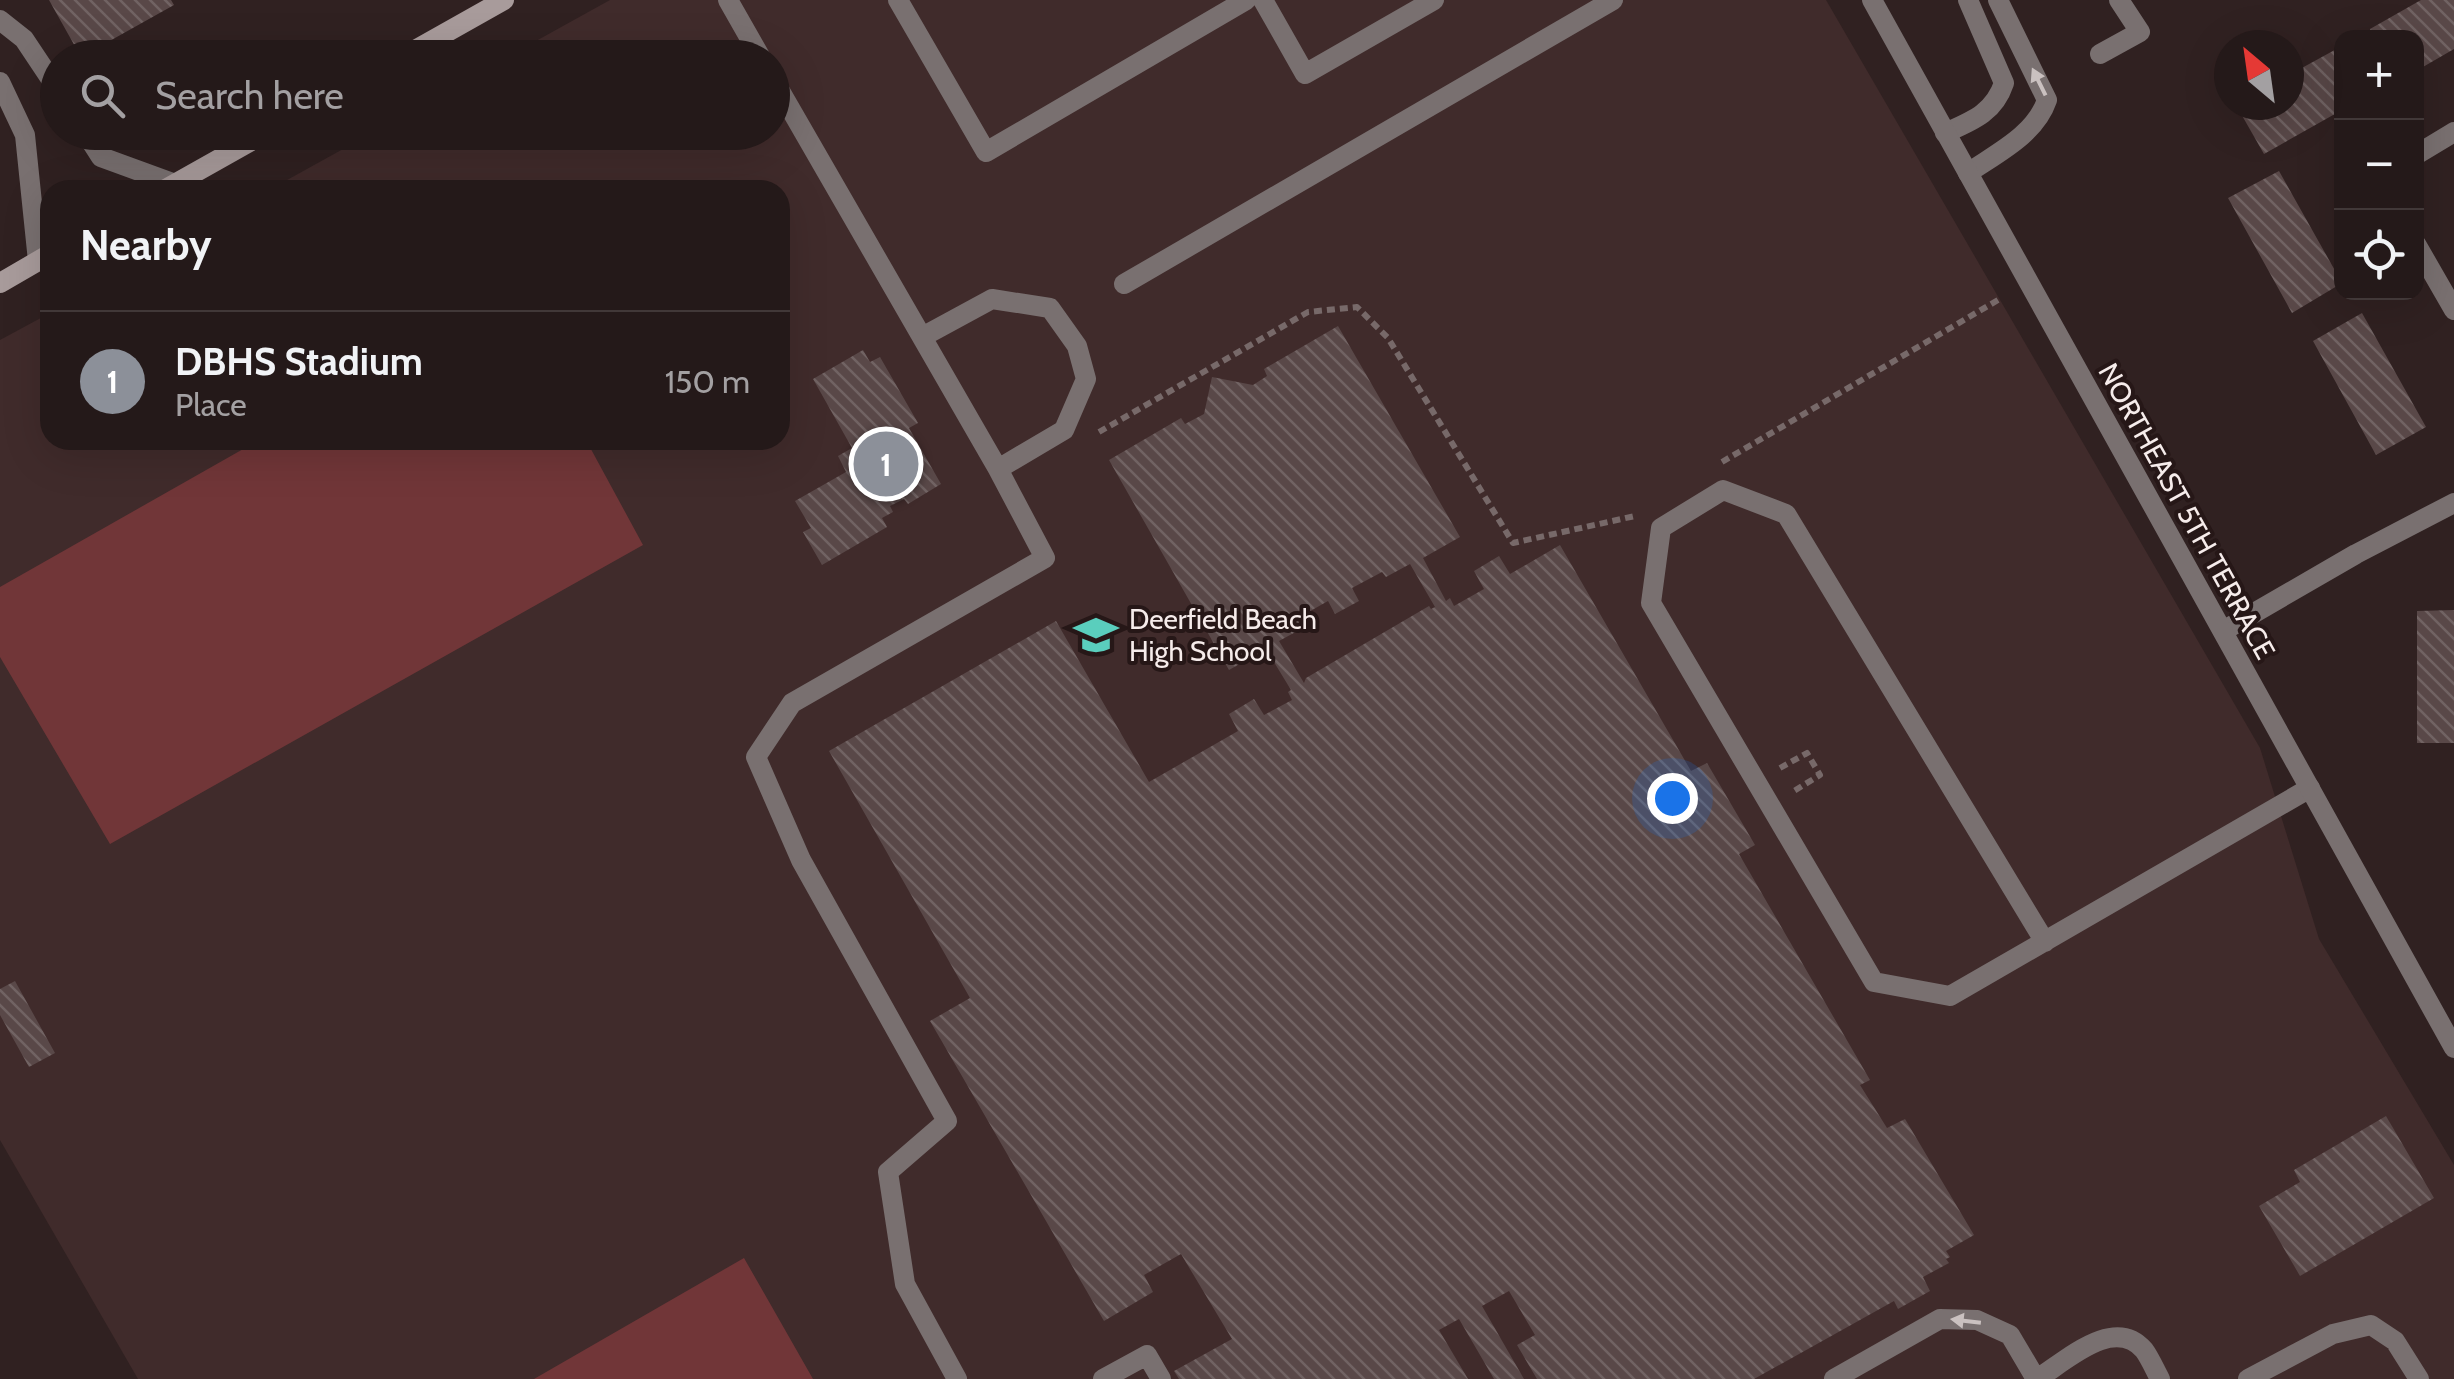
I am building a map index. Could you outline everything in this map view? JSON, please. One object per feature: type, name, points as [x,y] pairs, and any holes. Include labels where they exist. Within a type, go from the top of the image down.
[{"type":"street","points":[[433,40],[504,0]]},
{"type":"street","points":[[728,0],[751,40]]},
{"type":"street","points":[[898,0],[986,152],[1246,0]]},
{"type":"street","points":[[1262,0],[1306,74],[1434,0]]},
{"type":"street","points":[[1124,284],[1613,0]]},
{"type":"street","name":"NORTHEAST 5TH TERRACE","points":[[1872,0],[2454,1048]]},
{"type":"street","points":[[1968,173],[2026,132],[2042,116],[2047,100],[1998,0]]},
{"type":"street","points":[[2100,54],[2140,32],[2119,0]]},
{"type":"street","points":[[1945,134],[1983,115],[1998,100],[2004,83],[1973,2]]},
{"type":"street","points":[[0,20],[24,39],[40,63]]},
{"type":"street","points":[[0,82],[25,134],[40,231]]},
{"type":"street","points":[[790,109],[998,469],[1045,558],[792,703],[756,757],[801,860],[947,1121],[888,1172],[905,1284],[957,1379]]},
{"type":"street","points":[[2424,149],[2454,132]]},
{"type":"street","points":[[97,150],[101,157],[154,180]]},
{"type":"street","points":[[182,180],[235,150]]},
{"type":"street","points":[[2424,258],[2454,310]]},
{"type":"street","points":[[0,283],[40,259]]},
{"type":"street","points":[[922,338],[992,299],[1050,308],[1077,346],[1086,379],[1064,430],[998,469]]},
{"type":"street","points":[[2045,942],[1786,514],[1723,490],[1660,528],[1650,603],[1874,982],[1950,996],[2045,942],[2310,788]]},
{"type":"street","points":[[2223,631],[2454,503]]},
{"type":"street","points":[[1834,1379],[1940,1319],[1977,1320],[2010,1335],[2037,1379],[2106,1337],[2121,1335],[2142,1348],[2160,1379]]},
{"type":"street","points":[[2248,1379],[2275,1373],[2333,1334],[2370,1325],[2395,1341],[2419,1379]]},
{"type":"street","points":[[1103,1379],[1147,1354],[1161,1379]]},
{"type":"path","points":[[1717,466],[1998,300]]},
{"type":"path","points":[[1099,432],[1308,312],[1357,307],[1388,338],[1513,543],[1637,515]]},
{"type":"shaded area","name":"Deerfield Beach High School","points":[[610,0],[1826,0],[2260,748],[2319,939],[2454,1165],[2454,1379],[138,1379],[0,1140],[0,340],[40,318],[40,450],[790,450],[790,180],[287,180],[341,150],[790,150],[790,40],[538,40]]},
{"type":"shaded area","points":[[241,450],[591,450],[643,545],[110,844],[0,657],[0,587]]},
{"type":"shaded area","points":[[744,1258],[813,1379],[534,1379]]},
{"type":"building","points":[[49,0],[171,0],[174,5],[111,40],[71,40]]},
{"type":"building","points":[[2421,0],[2454,0],[2454,49],[2424,66],[2424,30],[2370,29]]},
{"type":"building","points":[[2334,50],[2334,115],[2264,154],[2245,120],[2304,120],[2304,67]]},
{"type":"building","points":[[2279,171],[2334,269],[2334,288],[2292,313],[2228,198]]},
{"type":"building","points":[[2362,313],[2426,427],[2376,455],[2313,341]]},
{"type":"building","points":[[1338,326],[1460,537],[1423,558],[1446,601],[1450,598],[1454,606],[1484,589],[1474,571],[1499,556],[1510,574],[1560,545],[1691,771],[1707,763],[1755,845],[1739,854],[1870,1080],[1860,1085],[1887,1128],[1905,1119],[1974,1235],[1946,1251],[1949,1263],[1923,1277],[1930,1291],[1898,1309],[1894,1301],[1754,1379],[1537,1379],[1517,1345],[1535,1335],[1509,1291],[1482,1306],[1524,1379],[1494,1379],[1459,1319],[1439,1330],[1468,1379],[1179,1379],[1174,1371],[1232,1339],[1181,1254],[1144,1275],[1153,1292],[1104,1321],[930,1021],[970,998],[829,751],[1056,621],[1149,782],[1238,731],[1229,714],[1254,699],[1264,715],[1292,700],[1288,692],[1291,690],[1266,649],[1229,670],[1109,460],[1181,418],[1185,424],[1204,414],[1212,377],[1253,385],[1267,376],[1264,369]],"holes":[[[1410,564],[1435,607],[1429,606],[1306,678],[1304,683],[1279,641],[1303,628],[1298,618],[1328,601],[1335,614],[1359,601],[1352,588],[1382,572],[1386,577]]]},
{"type":"building","points":[[863,350],[870,362],[880,357],[918,423],[909,428],[941,484],[908,504],[904,499],[890,506],[893,512],[882,518],[887,527],[822,565],[803,532],[811,528],[795,501],[846,472],[838,456],[852,448],[813,379]]},
{"type":"building","points":[[2454,610],[2454,743],[2417,743],[2417,611]]},
{"type":"building","points":[[15,981],[55,1053],[29,1067],[0,1015],[0,989]]},
{"type":"building","points":[[2386,1116],[2434,1198],[2300,1276],[2259,1206],[2300,1182],[2294,1170]]},
{"type":"place","name":"DBHS Stadium","points":[[886,464]]},
{"type":"place","name":"Deerfield Beach High School","points":[[1096,635]]}]
